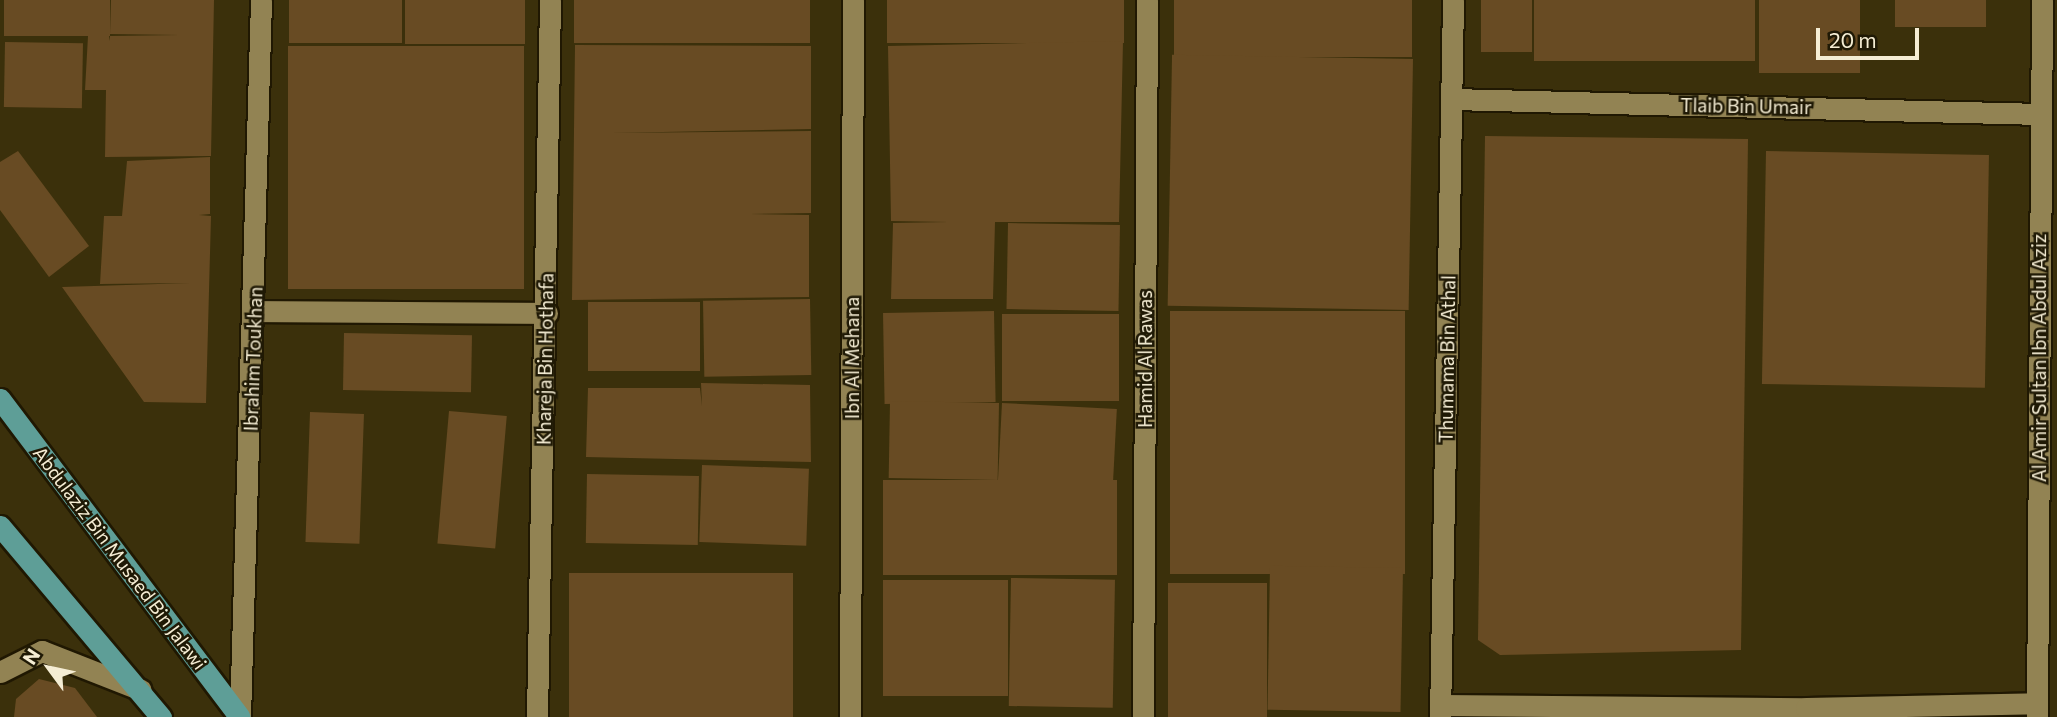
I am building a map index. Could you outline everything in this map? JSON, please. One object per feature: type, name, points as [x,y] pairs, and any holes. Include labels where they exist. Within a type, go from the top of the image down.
[{"type":"main road","name":"Abdulaziz Bin Musaed Bin Jalawi","points":[[0,398],[240,717]]},
{"type":"main road","points":[[0,526],[141,690],[161,717]]},
{"type":"street","name":"Ibrahim Toukhan","points":[[240,717],[255,311],[261,0]]},
{"type":"street","name":"Khareja Bin Hothafa","points":[[537,717],[547,313],[550,0]]},
{"type":"street","name":"Ibn Al Mehana","points":[[850,717],[853,0]]},
{"type":"street","name":"Hamid Al Rawas","points":[[1143,717],[1147,0]]},
{"type":"street","name":"Thumama Bin Athal","points":[[1441,711],[1454,0]]},
{"type":"street","name":"Al Amir Sultan Ibn Abdul Aziz","points":[[2037,710],[2042,0]]},
{"type":"street","name":"Tlaib Bin Umair","points":[[1452,99],[2040,114]]},
{"type":"street","points":[[255,311],[547,313]]},
{"type":"street","points":[[0,672],[42,651],[141,690]]},
{"type":"street","points":[[1441,711],[2037,710]]},
{"type":"building","points":[[4,0],[110,0],[110,36],[4,36]]},
{"type":"building","points":[[111,0],[214,0],[211,156],[105,157],[106,90],[85,90],[88,36],[109,36],[110,41],[110,36],[179,35],[110,34]]},
{"type":"building","points":[[289,0],[402,0],[402,43],[289,43]]},
{"type":"building","points":[[405,0],[525,0],[525,44],[405,44]]},
{"type":"building","points":[[574,0],[810,0],[810,43],[574,43]]},
{"type":"building","points":[[887,0],[1124,0],[1124,43],[887,43]]},
{"type":"building","points":[[1174,0],[1412,0],[1412,57],[1174,57]]},
{"type":"building","points":[[1481,0],[1532,0],[1532,52],[1481,52]]},
{"type":"building","points":[[1534,0],[1755,0],[1755,61],[1534,61]]},
{"type":"building","points":[[1759,0],[1860,0],[1860,73],[1759,73]]},
{"type":"building","points":[[1895,0],[1986,0],[1986,27],[1895,27]]},
{"type":"building","points":[[1123,41],[1119,222],[995,222],[993,299],[891,299],[893,223],[948,222],[891,221],[888,46]]},
{"type":"building","points":[[5,42],[83,43],[82,108],[4,107]]},
{"type":"building","points":[[575,45],[811,46],[811,129],[611,133],[811,131],[811,213],[750,214],[809,215],[809,297],[572,300]]},
{"type":"building","points":[[288,46],[524,46],[524,289],[288,289]]},
{"type":"building","points":[[1172,55],[1413,59],[1409,310],[1168,306]]},
{"type":"building","points":[[1485,136],[1748,139],[1741,650],[1500,655],[1478,640]]},
{"type":"building","points":[[18,151],[89,246],[49,277],[0,210],[0,162]]},
{"type":"building","points":[[1766,151],[1989,155],[1985,388],[1762,384]]},
{"type":"building","points":[[210,157],[210,214],[199,215],[211,216],[206,403],[144,402],[62,287],[190,283],[100,284],[104,216],[122,216],[127,161]]},
{"type":"building","points":[[1008,223],[1120,225],[1118,311],[1006,309]]},
{"type":"building","points":[[810,299],[811,375],[704,377],[703,301]]},
{"type":"building","points":[[588,302],[700,302],[700,371],[588,371]]},
{"type":"building","points":[[994,311],[996,402],[885,404],[883,313]]},
{"type":"building","points":[[1170,311],[1405,311],[1405,574],[1170,574]]},
{"type":"building","points":[[1002,314],[1119,314],[1119,401],[1002,401]]},
{"type":"building","points":[[344,333],[472,335],[471,392],[343,390]]},
{"type":"building","points":[[701,383],[810,385],[811,462],[586,457],[588,388],[700,388],[702,406]]},
{"type":"building","points":[[890,401],[999,403],[998,480],[889,478]]},
{"type":"building","points":[[1002,403],[1117,409],[1113,486],[998,480]]},
{"type":"building","points":[[449,411],[507,416],[495,549],[437,543]]},
{"type":"building","points":[[310,412],[364,414],[359,544],[305,542]]},
{"type":"building","points":[[702,465],[809,469],[806,546],[699,542]]},
{"type":"building","points":[[587,474],[699,476],[698,545],[586,543]]},
{"type":"building","points":[[883,480],[1117,480],[1117,575],[883,575]]},
{"type":"building","points":[[1270,566],[1403,568],[1400,712],[1268,710]]},
{"type":"building","points":[[569,573],[793,573],[793,717],[569,717]]},
{"type":"building","points":[[1011,578],[1115,580],[1113,708],[1009,706]]},
{"type":"building","points":[[883,580],[1008,580],[1008,696],[883,696]]},
{"type":"building","points":[[1168,583],[1267,583],[1267,717],[1168,717]]},
{"type":"building","points":[[39,679],[75,688],[97,717],[14,717],[16,699]]}]
